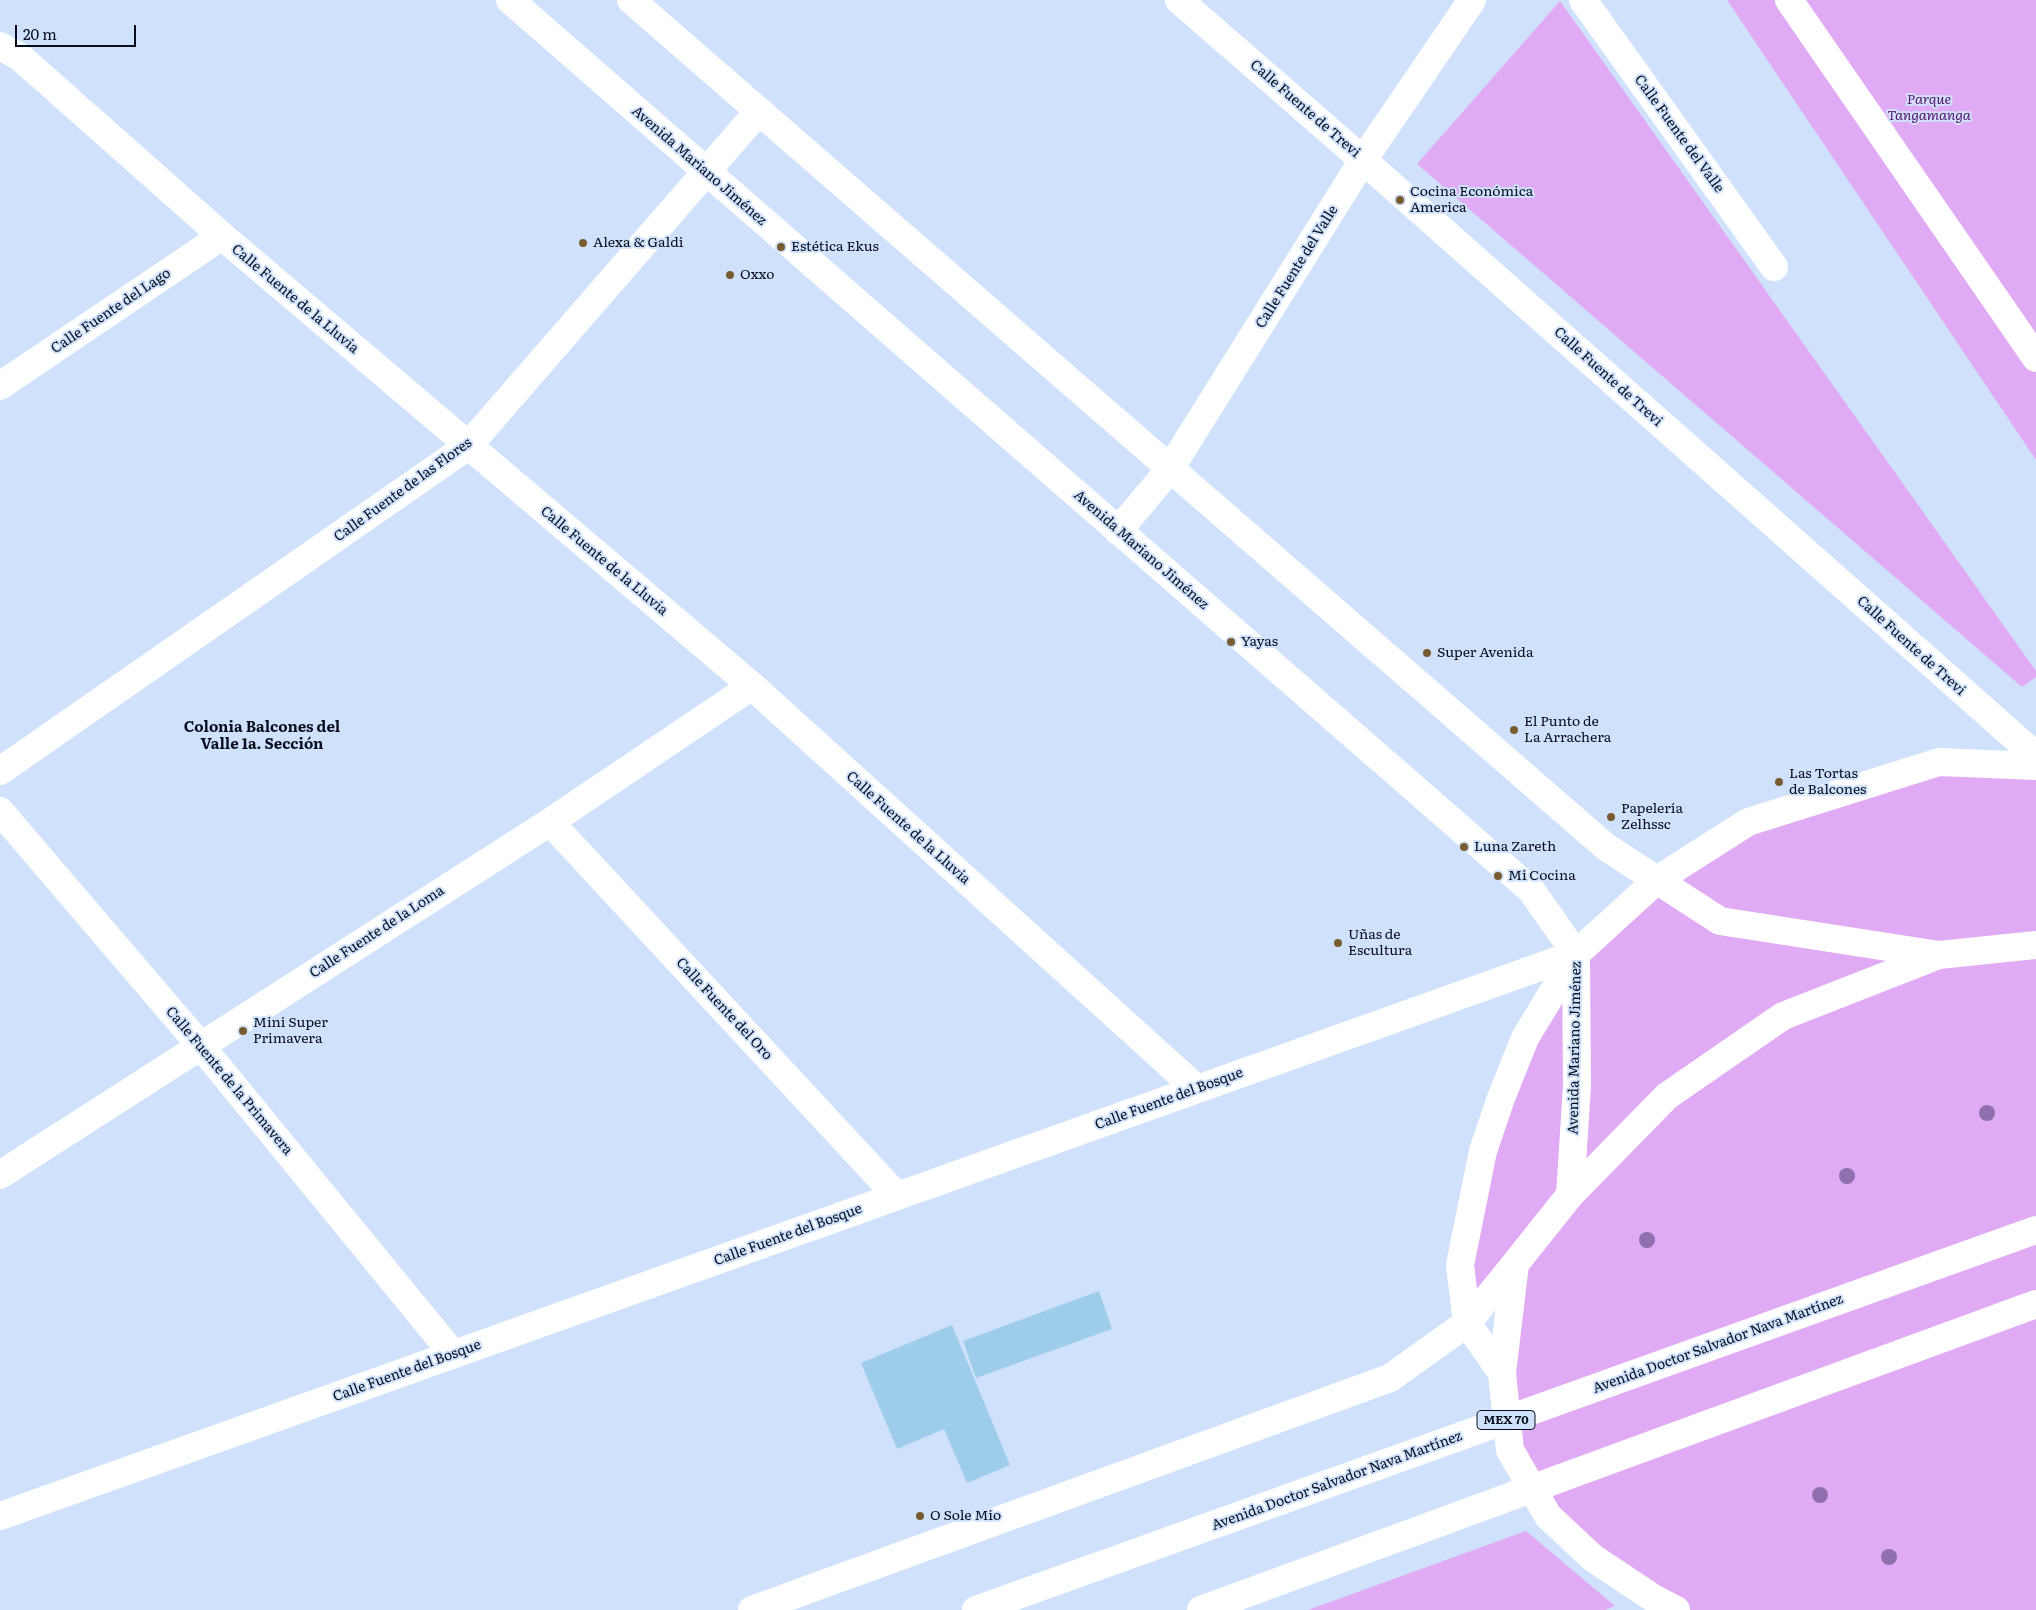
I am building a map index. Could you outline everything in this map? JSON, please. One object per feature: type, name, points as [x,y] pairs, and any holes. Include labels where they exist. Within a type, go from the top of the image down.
[{"type":"main road","name":"Avenida Mariano Jiménez","points":[[510,0],[705,172],[1531,890],[1576,954],[1577,1086],[1570,1195]]},
{"type":"main road","points":[[630,0],[1606,847],[1720,921],[1939,955],[2036,945]]},
{"type":"main road","name":"Calle Fuente de Trevi","points":[[1179,0],[1363,160],[2036,756]]},
{"type":"main road","name":"Calle Fuente del Valle","points":[[1118,531],[1170,469],[1363,160],[1472,0]]},
{"type":"main road","name":"Calle Fuente del Valle","points":[[1583,0],[1774,268]]},
{"type":"main road","points":[[1789,0],[2036,358]]},
{"type":"main road","name":"Calle Fuente de la Lluvia","points":[[0,46],[20,57],[222,236],[752,686],[1197,1089]]},
{"type":"main road","name":"Calle Fuente de las Flores","points":[[0,771],[468,446],[758,112]]},
{"type":"main road","name":"Calle Fuente del Lago","points":[[0,386],[222,236]]},
{"type":"main road","name":"Calle Fuente de la Loma","points":[[0,1175],[550,822],[752,686]]},
{"type":"main road","name":"Calle Fuente del Bosque","points":[[1502,1372],[1467,1323],[1460,1265],[1483,1151],[1524,1038],[1576,954],[1657,880],[1748,822],[1939,762],[2036,766]]},
{"type":"main road","name":"Calle Fuente de la Primavera","points":[[0,811],[200,1045],[453,1354]]},
{"type":"main road","name":"Calle Fuente del Oro","points":[[550,822],[897,1196]]},
{"type":"main road","name":"Calle Fuente del Bosque","points":[[0,1516],[1576,954]]},
{"type":"main road","points":[[752,1610],[1390,1378],[1467,1323],[1570,1195],[1666,1096],[1783,1016],[1939,955]]},
{"type":"main road","name":"Avenida Doctor Salvador Nava Martínez","points":[[976,1610],[2036,1230]]},
{"type":"main road","points":[[1515,1264],[1502,1372],[1510,1450],[1548,1516],[1593,1558],[1653,1598],[1676,1610]]},
{"type":"main road","points":[[1201,1610],[2036,1304]]},
{"type":"green space","name":"Parque Tangamanga","points":[[1727,0],[2036,0],[2036,460]]},
{"type":"green space","points":[[1560,1],[2036,671],[2036,677],[2022,687],[1417,164]]},
{"type":"green space","points":[[1939,762],[2036,766],[2036,943],[1939,952],[1783,1016],[1667,1096],[1467,1323],[1483,1151],[1576,954],[1748,822]]},
{"type":"green space","points":[[2036,948],[2036,1610],[1678,1610],[1594,1558],[1511,1450],[1518,1265],[1667,1099],[1785,1018],[1940,958]]},
{"type":"green space","points":[[1526,1531],[1615,1606],[1605,1610],[1308,1610]]},
{"type":"building","points":[[1099,1291],[1112,1329],[976,1378],[963,1341]]},
{"type":"building","points":[[952,1325],[1010,1465],[967,1483],[944,1429],[897,1449],[861,1363]]},
{"type":"place","name":"Cocina Económica America","points":[[1400,200]]},
{"type":"place","name":"Alexa & Galdi","points":[[583,243]]},
{"type":"place","name":"Estética Ekus","points":[[781,247]]},
{"type":"place","name":"Oxxo","points":[[730,275]]},
{"type":"place","name":"Yayas","points":[[1231,642]]},
{"type":"place","name":"Super Avenida","points":[[1427,653]]},
{"type":"place","name":"El Punto de La Arrachera","points":[[1514,730]]},
{"type":"place","name":"Las Tortas de Balcones","points":[[1779,782]]},
{"type":"place","name":"Papelería Zelhssc","points":[[1611,817]]},
{"type":"place","name":"Luna Zareth","points":[[1464,847]]},
{"type":"place","name":"Mi Cocina","points":[[1498,876]]},
{"type":"place","name":"Uñas de Escultura","points":[[1338,943]]},
{"type":"place","name":"Mini Super Primavera","points":[[243,1031]]},
{"type":"place","name":"O Sole Mio","points":[[920,1516]]},
{"type":"district","name":"Colonia Balcones del Valle 1a. Sección","points":[[262,736]]}]
